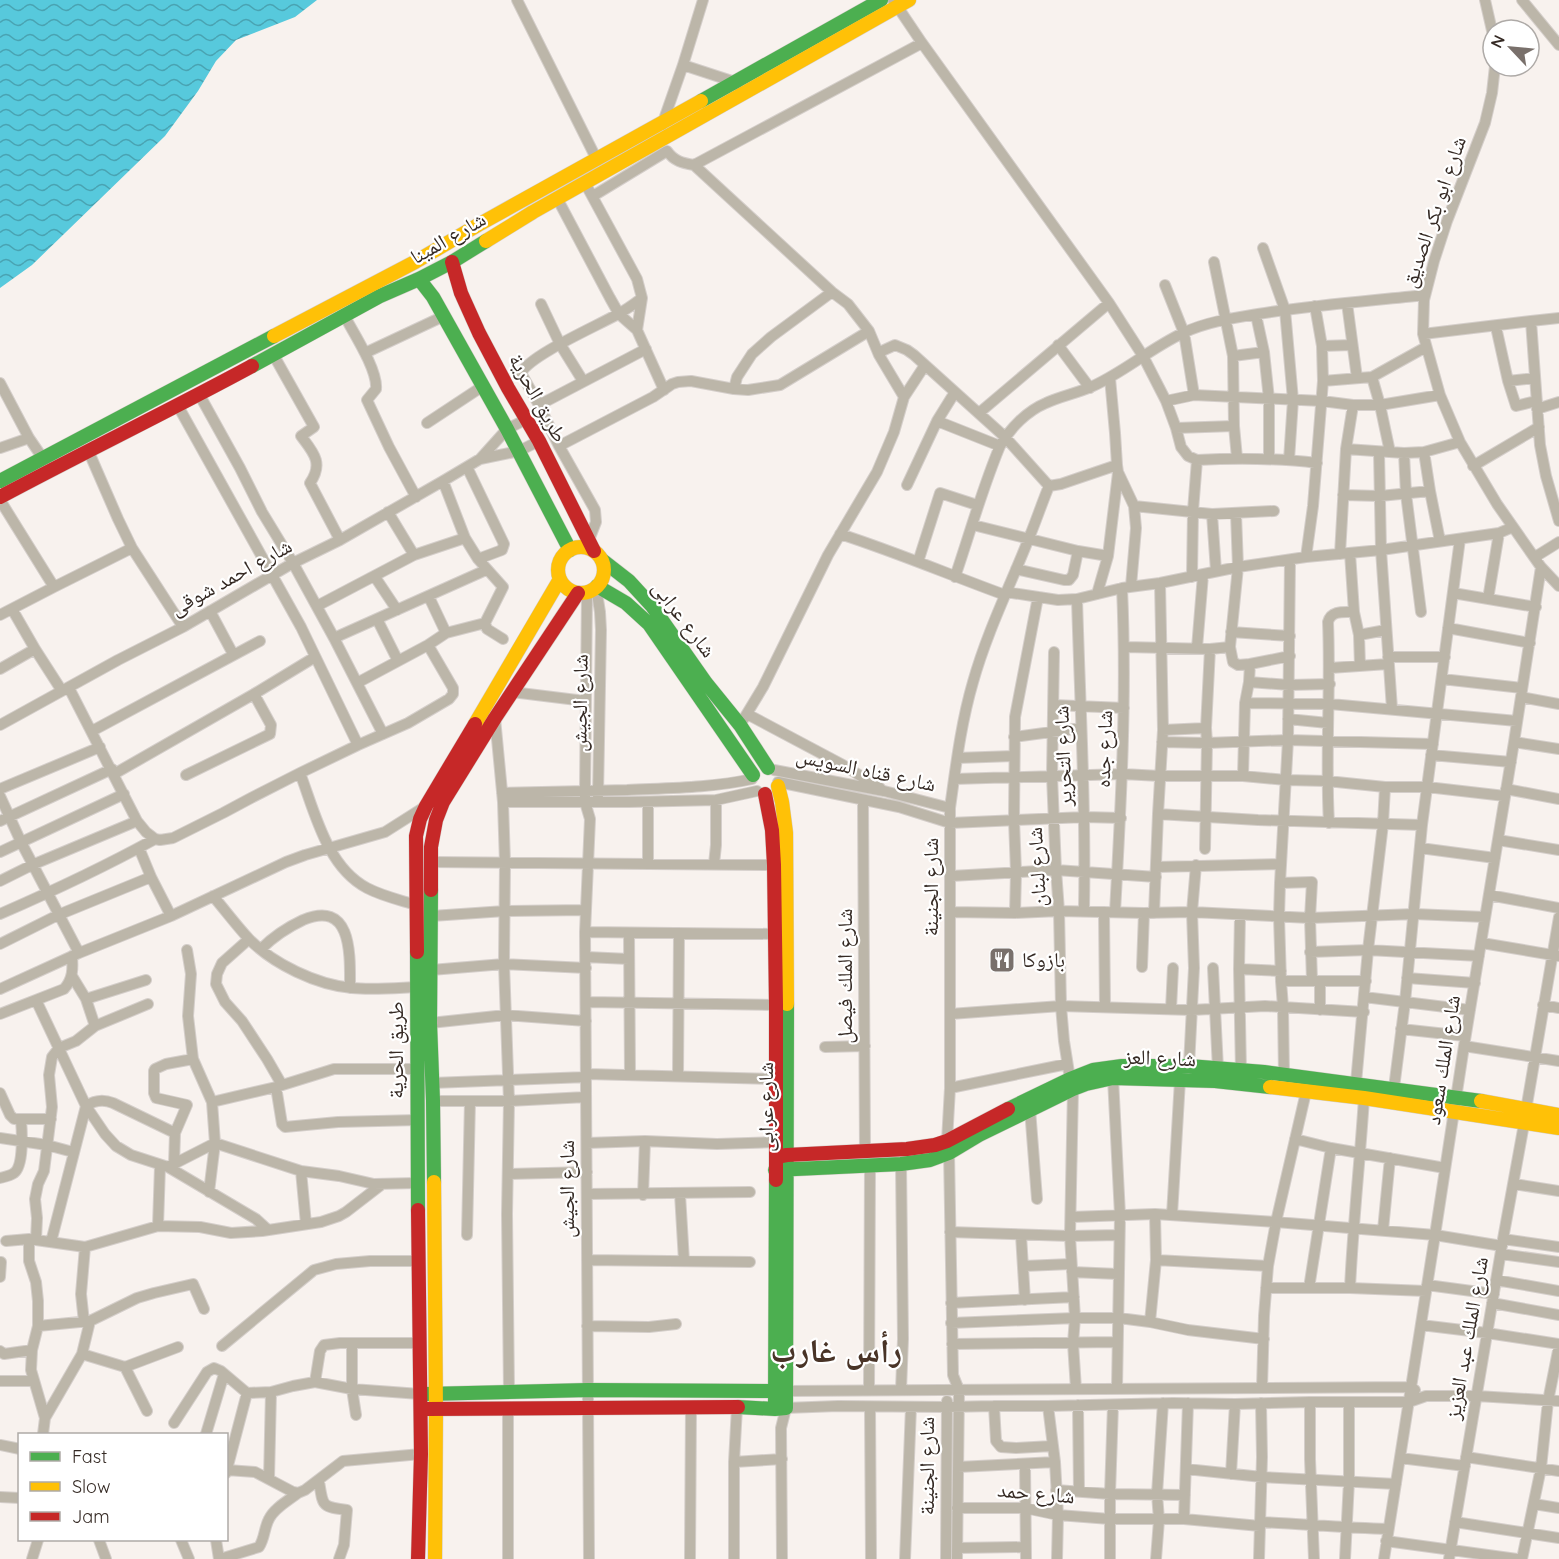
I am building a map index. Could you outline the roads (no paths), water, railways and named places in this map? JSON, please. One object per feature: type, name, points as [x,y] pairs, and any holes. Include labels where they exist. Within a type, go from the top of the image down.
[{"type":"main road","name":"شارع المينا","points":[[0,498],[88,450],[178,406],[380,296],[452,262],[557,198],[664,145],[739,87],[881,0]]},
{"type":"main road","name":"شارع المينا","points":[[0,481],[415,262],[662,123],[739,87],[900,2]]},
{"type":"main road","name":"طريق الحرية","points":[[452,262],[444,316],[507,429],[570,550]]},
{"type":"main road","name":"طريق الحرية","points":[[419,279],[446,291],[479,333],[539,441],[595,551]]},
{"type":"main road","points":[[577,547],[595,551],[603,574],[589,590],[568,589],[560,579],[558,566],[560,560],[570,550],[577,547]]},
{"type":"main road","name":"شارع عرابى","points":[[595,551],[652,606],[719,701],[743,720],[774,776],[782,802],[786,833],[780,1409]]},
{"type":"main road","name":"طريق الحرية","points":[[418,1559],[421,1454],[417,1183],[416,836],[426,806],[560,579]]},
{"type":"main road","name":"طريق الحرية","points":[[435,1559],[436,1409],[430,1023],[433,832],[442,802],[495,718],[589,590]]},
{"type":"main road","name":"شارع عرابى","points":[[589,590],[626,603],[649,624],[700,695],[757,785],[772,830],[776,1005],[775,1142],[781,1163]]},
{"type":"main road","points":[[760,768],[774,776],[774,791],[757,785],[760,768]]},
{"type":"main road","name":"شارع العز","points":[[781,1163],[865,1152],[948,1147],[980,1135],[1030,1109],[1093,1070],[1111,1066],[1189,1066],[1394,1088],[1456,1097],[1559,1128]]},
{"type":"main road","name":"شارع العز","points":[[781,1163],[870,1166],[930,1161],[988,1119],[1071,1084],[1086,1084],[1113,1078],[1215,1081],[1364,1098],[1454,1113],[1525,1117],[1559,1115]]},
{"type":"main road","points":[[420,1394],[588,1390],[780,1392]]},
{"type":"main road","points":[[420,1409],[737,1407],[780,1409]]},
{"type":"street","points":[[517,0],[597,160]]},
{"type":"street","points":[[703,0],[662,123],[664,145],[673,159],[683,164],[694,165],[922,43]]},
{"type":"street","points":[[1485,0],[1489,18]]},
{"type":"street","points":[[1522,0],[1559,45]]},
{"type":"street","points":[[900,2],[922,43],[1109,303],[1143,356],[1166,401],[1181,447],[1188,456],[1197,460],[1269,458],[1317,463]]},
{"type":"street","points":[[683,65],[739,87]]},
{"type":"street","name":"شارع ابو بكر الصديق","points":[[1494,78],[1485,123],[1434,261],[1422,314],[1423,334],[1440,395],[1460,442],[1513,527],[1541,567],[1559,586]]},
{"type":"street","points":[[593,196],[664,145]]},
{"type":"street","points":[[694,165],[832,292],[848,304],[869,331],[879,355],[904,397]]},
{"type":"street","points":[[585,183],[637,279],[642,298],[637,330]]},
{"type":"street","points":[[557,198],[619,314],[637,330],[664,390]]},
{"type":"street","points":[[1263,248],[1285,310],[1293,400],[1289,460]]},
{"type":"street","points":[[1214,262],[1233,356],[1237,458]]},
{"type":"street","points":[[1165,285],[1184,333],[1194,395]]},
{"type":"street","points":[[734,389],[737,377],[752,354],[832,292]]},
{"type":"street","points":[[955,577],[977,505],[1002,442],[1026,415],[1035,409],[1110,378],[1184,333],[1226,320],[1315,306],[1425,295]]},
{"type":"street","points":[[595,551],[595,510],[521,376],[521,371],[560,344],[619,314],[642,298]]},
{"type":"street","points":[[979,413],[1109,303]]},
{"type":"street","points":[[1347,303],[1357,378]]},
{"type":"street","points":[[541,304],[560,344],[583,381]]},
{"type":"street","points":[[1306,557],[1313,506],[1323,381],[1322,346],[1315,306]]},
{"type":"street","points":[[344,315],[365,353],[376,380],[377,386],[367,400],[416,497]]},
{"type":"street","points":[[1256,315],[1264,352],[1269,399],[1269,458]]},
{"type":"street","points":[[365,353],[444,316]]},
{"type":"street","points":[[1423,334],[1559,318]]},
{"type":"street","points":[[1531,321],[1540,445],[1559,521]]},
{"type":"street","points":[[1496,327],[1516,406],[1559,402]]},
{"type":"street","points":[[559,446],[672,384],[684,381],[734,389],[759,389],[780,384],[869,331]]},
{"type":"street","points":[[879,355],[894,345],[907,350],[979,413],[1002,442],[1048,486],[1117,469]]},
{"type":"street","points":[[1058,345],[1090,388]]},
{"type":"street","points":[[1322,346],[1352,345]]},
{"type":"street","points":[[1323,381],[1372,377],[1426,347]]},
{"type":"street","points":[[539,405],[646,349]]},
{"type":"street","points":[[1233,356],[1264,352]]},
{"type":"street","points":[[273,354],[314,427],[300,436],[310,448],[317,462],[315,474],[310,483],[340,540]]},
{"type":"street","points":[[884,791],[843,765],[743,720],[763,687],[828,555],[877,472],[894,432],[904,397],[925,365]]},
{"type":"street","points":[[1372,377],[1380,405],[1384,452],[1380,496],[1381,550],[1392,709]]},
{"type":"street","points":[[1097,594],[1108,556],[1117,469],[1110,378]]},
{"type":"street","points":[[1508,381],[1535,378]]},
{"type":"street","points":[[0,383],[29,438],[42,457]]},
{"type":"street","points":[[427,423],[483,386]]},
{"type":"street","points":[[907,485],[937,421],[955,392]]},
{"type":"street","points":[[199,394],[262,512],[317,606],[383,734]]},
{"type":"street","points":[[1166,401],[1194,395],[1380,405],[1440,395]]},
{"type":"street","points":[[1353,405],[1346,449],[1343,495],[1345,554],[1359,635],[1360,666]]},
{"type":"street","points":[[178,406],[301,627],[358,745]]},
{"type":"street","points":[[507,429],[527,419]]},
{"type":"street","points":[[937,421],[1002,442]]},
{"type":"street","points":[[1176,428],[1234,426]]},
{"type":"street","points":[[1473,466],[1539,427]]},
{"type":"street","name":"شارع احمد شوقى","points":[[0,725],[183,627],[293,563],[340,540],[443,482],[480,459],[507,429]]},
{"type":"street","points":[[0,448],[29,438]]},
{"type":"street","name":"شارع احمد شوقى","points":[[480,459],[519,452],[539,441]]},
{"type":"street","points":[[1346,449],[1424,452],[1460,442]]},
{"type":"street","points":[[88,450],[132,548],[183,627]]},
{"type":"street","points":[[1424,452],[1440,541]]},
{"type":"street","points":[[1404,453],[1406,494],[1421,612]]},
{"type":"street","points":[[1197,460],[1193,511],[1198,576],[1197,648]]},
{"type":"street","points":[[467,467],[504,544],[502,550],[478,559]]},
{"type":"street","points":[[1117,469],[1134,506],[1212,514],[1274,512]]},
{"type":"street","points":[[443,482],[465,538],[486,570],[501,584],[502,589],[486,623],[487,629],[503,639]]},
{"type":"street","name":"شارع الجنينة","points":[[957,1553],[959,1390],[953,1375],[948,1147],[950,808],[965,712],[973,681],[1048,486]]},
{"type":"street","points":[[1343,495],[1380,496],[1430,491]]},
{"type":"street","points":[[918,562],[940,493],[977,505]]},
{"type":"street","points":[[0,498],[54,587]]},
{"type":"street","name":"شارع جده","points":[[1105,1007],[1103,967],[1117,875],[1121,818],[1127,587],[1136,528],[1134,506]]},
{"type":"street","points":[[388,512],[414,555]]},
{"type":"street","points":[[1212,514],[1216,571]]},
{"type":"street","points":[[1236,514],[1238,567],[1230,647],[1233,662],[1238,665],[1250,664],[1290,656]]},
{"type":"street","points":[[972,525],[1108,556]]},
{"type":"street","points":[[840,534],[1006,594],[1058,600],[1077,599],[1127,587],[1160,583],[1238,567],[1460,539],[1498,533],[1513,527]]},
{"type":"street","points":[[1488,598],[1498,533]]},
{"type":"street","points":[[317,606],[414,555],[465,538]]},
{"type":"street","points":[[1394,1088],[1405,1002],[1422,825],[1460,539]]},
{"type":"street","points":[[1535,556],[1559,542]]},
{"type":"street","points":[[0,615],[132,548]]},
{"type":"street","points":[[1016,568],[1069,580],[1073,575],[1078,551]]},
{"type":"street","points":[[1284,1075],[1279,917],[1288,740],[1290,560]]},
{"type":"street","name":"شارع الملك سعود","points":[[1384,1559],[1541,567]]},
{"type":"street","points":[[334,638],[486,570]]},
{"type":"street","points":[[375,577],[397,610]]},
{"type":"street","points":[[1142,967],[1156,872],[1163,729],[1160,583]]},
{"type":"street","name":"شارع الجيش","points":[[589,590],[585,701],[585,797],[590,819],[585,932],[589,1559]]},
{"type":"street","name":"شارع الجيش","points":[[589,590],[600,612],[601,630],[598,796],[590,819]]},
{"type":"street","points":[[1453,593],[1536,607]]},
{"type":"street","points":[[429,597],[446,633]]},
{"type":"street","points":[[1015,913],[1017,872],[1014,819],[1015,717],[1038,597]]},
{"type":"street","name":"شارع التحرير","points":[[1077,599],[1084,776],[1084,911]]},
{"type":"street","points":[[12,609],[35,650],[65,689],[92,731],[137,821],[146,832],[160,840],[173,838],[188,831],[300,773],[408,723],[452,697],[453,688],[428,645]]},
{"type":"street","points":[[210,611],[233,654]]},
{"type":"street","points":[[1329,823],[1328,618],[1333,614],[1354,612]]},
{"type":"street","points":[[377,619],[398,661]]},
{"type":"street","points":[[357,683],[446,633],[486,623]]},
{"type":"street","points":[[1448,628],[1530,643]]},
{"type":"street","points":[[1359,635],[1386,630]]},
{"type":"street","points":[[1231,632],[1290,636]]},
{"type":"street","points":[[92,731],[260,641]]},
{"type":"street","points":[[1125,647],[1210,649],[1230,647]]},
{"type":"street","points":[[1205,849],[1208,743],[1206,728],[1210,649]]},
{"type":"street","points":[[0,669],[35,650]]},
{"type":"street","name":"شارع لبنان","points":[[1054,652],[1052,776],[1061,1006],[1071,1084],[1070,1236],[1076,1389]]},
{"type":"street","points":[[5,818],[113,772],[254,694],[315,657]]},
{"type":"street","points":[[1330,668],[1360,666],[1388,660],[1445,657]]},
{"type":"street","points":[[1243,776],[1245,703],[1250,664]]},
{"type":"street","points":[[1442,679],[1522,693],[1559,704]]},
{"type":"street","points":[[1249,682],[1330,684]]},
{"type":"street","points":[[512,692],[585,701]]},
{"type":"street","points":[[186,775],[270,734],[271,725],[254,694]]},
{"type":"street","points":[[1245,703],[1330,704],[1517,721]]},
{"type":"street","points":[[1054,705],[1124,708]]},
{"type":"street","points":[[495,718],[505,862],[509,1392]]},
{"type":"street","points":[[1288,719],[1328,723]]},
{"type":"street","points":[[1014,736],[1081,728]]},
{"type":"street","points":[[1163,729],[1206,728]]},
{"type":"street","points":[[1162,742],[1328,741],[1432,750],[1511,762]]},
{"type":"street","points":[[1514,742],[1559,749]]},
{"type":"street","points":[[0,789],[100,747]]},
{"type":"street","points":[[957,758],[1014,756]]},
{"type":"street","points":[[300,773],[328,848],[338,862],[357,882],[369,889],[416,905]]},
{"type":"street","points":[[954,779],[1123,774],[1243,776],[1384,787],[1427,787],[1559,799]]},
{"type":"street","name":"شارع قناه السويس","points":[[774,776],[884,791],[950,808]]},
{"type":"street","name":"شارع قناه السويس","points":[[774,776],[863,800],[899,807],[951,823]]},
{"type":"street","points":[[502,797],[585,797],[725,784],[757,785]]},
{"type":"street","points":[[598,796],[648,802],[716,800],[757,785]]},
{"type":"street","points":[[1356,1083],[1368,950],[1383,824],[1384,787]]},
{"type":"street","points":[[0,852],[124,794]]},
{"type":"street","points":[[0,796],[5,818],[21,842],[48,894],[75,954],[72,976],[64,989],[0,1014]]},
{"type":"street","points":[[714,864],[716,800]]},
{"type":"street","name":"شارع الملك فيصل","points":[[863,800],[865,1152]]},
{"type":"street","points":[[648,802],[648,863]]},
{"type":"street","points":[[0,988],[75,954],[171,916],[286,862],[385,832],[426,806]]},
{"type":"street","points":[[1158,814],[1329,823],[1422,825]]},
{"type":"street","points":[[951,823],[1014,819],[1121,818]]},
{"type":"street","points":[[0,881],[32,865],[137,821]]},
{"type":"street","points":[[0,914],[95,872],[155,839]]},
{"type":"street","points":[[1498,840],[1559,850]]},
{"type":"street","points":[[139,848],[171,916]]},
{"type":"street","points":[[1420,848],[1495,858]]},
{"type":"street","points":[[431,862],[774,866]]},
{"type":"street","points":[[951,876],[1056,870],[1117,875],[1156,872],[1196,865],[1281,864]]},
{"type":"street","points":[[1189,1066],[1194,968],[1192,912],[1196,865]]},
{"type":"street","points":[[0,944],[58,915],[151,877]]},
{"type":"street","points":[[1280,883],[1312,882],[1310,952],[1320,1010]]},
{"type":"street","points":[[1489,895],[1559,908]]},
{"type":"street","points":[[213,896],[249,939],[300,974],[318,981],[350,988],[417,987]]},
{"type":"street","points":[[432,916],[505,911],[586,910]]},
{"type":"street","points":[[951,912],[1192,912],[1310,918],[1414,914],[1485,917]]},
{"type":"street","points":[[261,949],[275,935],[313,916],[323,915],[334,918],[344,930],[350,955],[350,988]]},
{"type":"street","points":[[1240,915],[1241,1071]]},
{"type":"street","name":"شارع الملك عبد العزيز","points":[[1450,1554],[1543,1005],[1556,955],[1559,917]]},
{"type":"street","points":[[585,932],[774,934]]},
{"type":"street","points":[[628,933],[630,1075]]},
{"type":"street","points":[[678,1076],[679,933]]},
{"type":"street","points":[[249,939],[222,963],[218,969],[216,984],[225,1002],[242,1021],[267,1059],[279,1086],[282,1124],[285,1127],[338,1122],[418,1120]]},
{"type":"street","points":[[1482,943],[1556,955]]},
{"type":"street","points":[[1310,952],[1368,950],[1479,956]]},
{"type":"street","points":[[187,951],[190,970],[188,1016],[193,1059],[212,1102],[215,1143],[209,1192]]},
{"type":"street","points":[[431,970],[504,964],[629,959]]},
{"type":"street","points":[[1171,1009],[1173,968]]},
{"type":"street","points":[[1213,968],[1218,1070]]},
{"type":"street","points":[[1239,969],[1316,981],[1366,981]]},
{"type":"street","points":[[72,976],[86,999],[95,1026]]},
{"type":"street","points":[[1407,978],[1474,983]]},
{"type":"street","points":[[86,999],[146,980]]},
{"type":"street","points":[[1364,997],[1470,1010]]},
{"type":"street","points":[[36,1000],[86,1106],[116,1146],[140,1159],[168,1166],[256,1219],[268,1230]]},
{"type":"street","points":[[586,1002],[776,1005]]},
{"type":"street","points":[[45,1418],[31,1370],[32,1350],[38,1326],[37,1291],[29,1261],[37,1218],[35,1199],[44,1171],[51,1119],[50,1069],[52,1057],[59,1048],[76,1041],[95,1026],[148,1004]]},
{"type":"street","points":[[1543,1005],[1559,1008]]},
{"type":"street","points":[[950,1014],[1061,1006],[1192,1010],[1265,1006],[1364,1012]]},
{"type":"street","points":[[430,1023],[506,1015],[586,1021]]},
{"type":"street","points":[[1401,1029],[1559,1061]]},
{"type":"street","points":[[825,1047],[865,1046]]},
{"type":"street","points":[[158,1226],[175,1133],[187,1106],[156,1098],[154,1071],[165,1064],[193,1059]]},
{"type":"street","points":[[950,1088],[1068,1064]]},
{"type":"street","points":[[212,1102],[279,1086],[334,1069],[418,1069]]},
{"type":"street","points":[[432,1083],[630,1075],[775,1079]]},
{"type":"street","points":[[1113,1078],[1120,1215],[1117,1389]]},
{"type":"street","points":[[1172,1215],[1180,1080]]},
{"type":"street","points":[[1262,1388],[1268,1266],[1306,1092]]},
{"type":"street","points":[[0,1093],[12,1117],[16,1120],[51,1119]]},
{"type":"street","points":[[433,1101],[508,1101],[586,1096]]},
{"type":"street","points":[[1350,1288],[1364,1098]]},
{"type":"street","points":[[51,1242],[86,1106],[97,1100],[113,1102],[175,1133]]},
{"type":"street","points":[[467,1235],[470,1101]]},
{"type":"street","points":[[1030,1109],[1037,1199]]},
{"type":"street","points":[[0,1178],[18,1169],[22,1141],[21,1119]]},
{"type":"street","points":[[0,1138],[47,1145],[73,1152]]},
{"type":"street","points":[[1295,1139],[1331,1148],[1445,1168]]},
{"type":"street","points":[[643,1195],[645,1141]]},
{"type":"street","points":[[587,1143],[775,1142]]},
{"type":"street","points":[[168,1166],[215,1143],[301,1171],[381,1185],[417,1183]]},
{"type":"street","points":[[1309,1288],[1331,1148]]},
{"type":"street","points":[[1383,1230],[1390,1158]]},
{"type":"street","points":[[901,1164],[903,1339],[901,1390]]},
{"type":"street","points":[[869,1390],[870,1166]]},
{"type":"street","points":[[301,1171],[306,1224]]},
{"type":"street","points":[[508,1174],[587,1172]]},
{"type":"street","points":[[1514,1184],[1559,1191]]},
{"type":"street","points":[[6,1241],[32,1240],[85,1248],[158,1226],[200,1227],[231,1233],[250,1233],[321,1222],[339,1216],[381,1185]]},
{"type":"street","points":[[587,1194],[750,1192]]},
{"type":"street","points":[[680,1194],[684,1261]]},
{"type":"street","points":[[1150,1322],[1156,1260],[1155,1214]]},
{"type":"street","points":[[1071,1217],[1155,1214],[1383,1230],[1435,1235],[1502,1246],[1559,1262]]},
{"type":"street","points":[[950,1232],[1070,1236],[1119,1235]]},
{"type":"street","points":[[1021,1234],[1025,1299]]},
{"type":"street","points":[[1502,1246],[1559,1247]]},
{"type":"street","points":[[43,1433],[45,1418],[82,1354],[87,1321],[81,1294],[85,1248]]},
{"type":"street","points":[[222,1346],[315,1270],[336,1264],[370,1260],[419,1261]]},
{"type":"street","points":[[587,1260],[750,1262]]},
{"type":"street","points":[[1156,1260],[1268,1266]]},
{"type":"street","points":[[0,1277],[1,1262]]},
{"type":"street","points":[[1024,1266],[1072,1268],[1119,1274]]},
{"type":"street","points":[[1496,1280],[1559,1291]]},
{"type":"street","points":[[38,1326],[87,1321],[143,1296],[193,1284],[204,1309]]},
{"type":"street","points":[[1266,1288],[1427,1288],[1493,1299],[1559,1315]]},
{"type":"street","points":[[951,1303],[1074,1296]]},
{"type":"street","points":[[951,1323],[1119,1318],[1188,1330],[1264,1339]]},
{"type":"street","points":[[587,1326],[649,1327],[676,1324]]},
{"type":"street","points":[[1421,1325],[1559,1345],[1553,1401],[1522,1559]]},
{"type":"street","points":[[952,1344],[1117,1342]]},
{"type":"street","points":[[315,1382],[320,1351],[323,1346],[340,1343],[419,1343]]},
{"type":"street","points":[[352,1343],[352,1389],[356,1415]]},
{"type":"street","points":[[82,1354],[125,1367],[178,1347]]},
{"type":"street","points":[[0,1351],[4,1354],[32,1350]]},
{"type":"street","points":[[125,1367],[147,1411]]},
{"type":"street","points":[[174,1423],[207,1372],[214,1368],[221,1371],[247,1393],[271,1392],[315,1382],[352,1389],[420,1394]]},
{"type":"street","points":[[206,1433],[224,1374]]},
{"type":"street","name":"شارع الجنينة","points":[[946,1559],[946,1390],[953,1375]]},
{"type":"street","points":[[0,1381],[33,1381]]},
{"type":"street","points":[[780,1392],[1411,1387],[1426,1396]]},
{"type":"street","points":[[269,1479],[271,1392]]},
{"type":"street","points":[[229,1457],[247,1393]]},
{"type":"street","points":[[780,1409],[815,1406],[959,1407],[1310,1401],[1409,1402],[1426,1396],[1477,1396],[1553,1401]]},
{"type":"street","points":[[1310,1401],[1314,1559]]},
{"type":"street","points":[[1345,1559],[1349,1481],[1349,1402]]},
{"type":"street","points":[[1156,1559],[1159,1520],[1157,1494],[1164,1403]]},
{"type":"street","points":[[1184,1519],[1188,1403]]},
{"type":"street","points":[[1259,1559],[1262,1477],[1261,1403]]},
{"type":"street","points":[[1078,1404],[1079,1492]]},
{"type":"street","points":[[1231,1474],[1235,1404]]},
{"type":"street","points":[[1110,1559],[1113,1405]]},
{"type":"street","points":[[994,1406],[996,1441],[1000,1447],[1052,1446]]},
{"type":"street","points":[[1048,1406],[1055,1462],[1058,1515],[1057,1559]]},
{"type":"street","points":[[690,1559],[691,1407]]},
{"type":"street","points":[[734,1559],[734,1462],[737,1407]]},
{"type":"street","points":[[870,1407],[871,1559]]},
{"type":"street","points":[[905,1559],[911,1407]]},
{"type":"street","points":[[508,1408],[508,1559]]},
{"type":"street","name":"شارع عرابى","points":[[780,1409],[782,1559]]},
{"type":"street","points":[[0,1445],[18,1449]]},
{"type":"street","points":[[216,1541],[219,1559],[259,1547],[263,1541],[269,1518],[275,1510],[319,1481],[343,1461],[421,1454]]},
{"type":"street","points":[[1400,1458],[1465,1461],[1559,1471]]},
{"type":"street","points":[[734,1462],[782,1460]]},
{"type":"street","points":[[958,1467],[1055,1462]]},
{"type":"street","points":[[957,1553],[1025,1553],[1025,1464]]},
{"type":"street","points":[[1185,1469],[1262,1477],[1396,1484]]},
{"type":"street","points":[[228,1472],[255,1472],[298,1493]]},
{"type":"street","points":[[319,1481],[322,1500],[326,1505],[329,1508],[347,1510],[344,1545],[339,1559]]},
{"type":"street","points":[[1056,1490],[1110,1494],[1185,1495]]},
{"type":"street","points":[[0,1497],[18,1498]]},
{"type":"street","points":[[1534,1504],[1559,1508]]},
{"type":"street","name":"شارع حمد","points":[[957,1508],[1025,1508],[1058,1515],[1110,1519],[1184,1519],[1388,1529]]},
{"type":"street","points":[[1455,1521],[1559,1538]]},
{"type":"street","points":[[32,1559],[37,1541]]},
{"type":"street","points":[[100,1541],[106,1559]]},
{"type":"street","points":[[182,1541],[189,1559]]},
{"type":"street","points":[[1386,1541],[1450,1554],[1517,1559]]},
{"type":"water","points":[[0,0],[317,0],[295,17],[236,40],[216,61],[198,91],[165,136],[32,265],[0,288]]},
{"type":"place","name":"بازوكا","points":[[1002,960]]},
{"type":"district","name":"رأس غارب","points":[[836,1350]]}]
